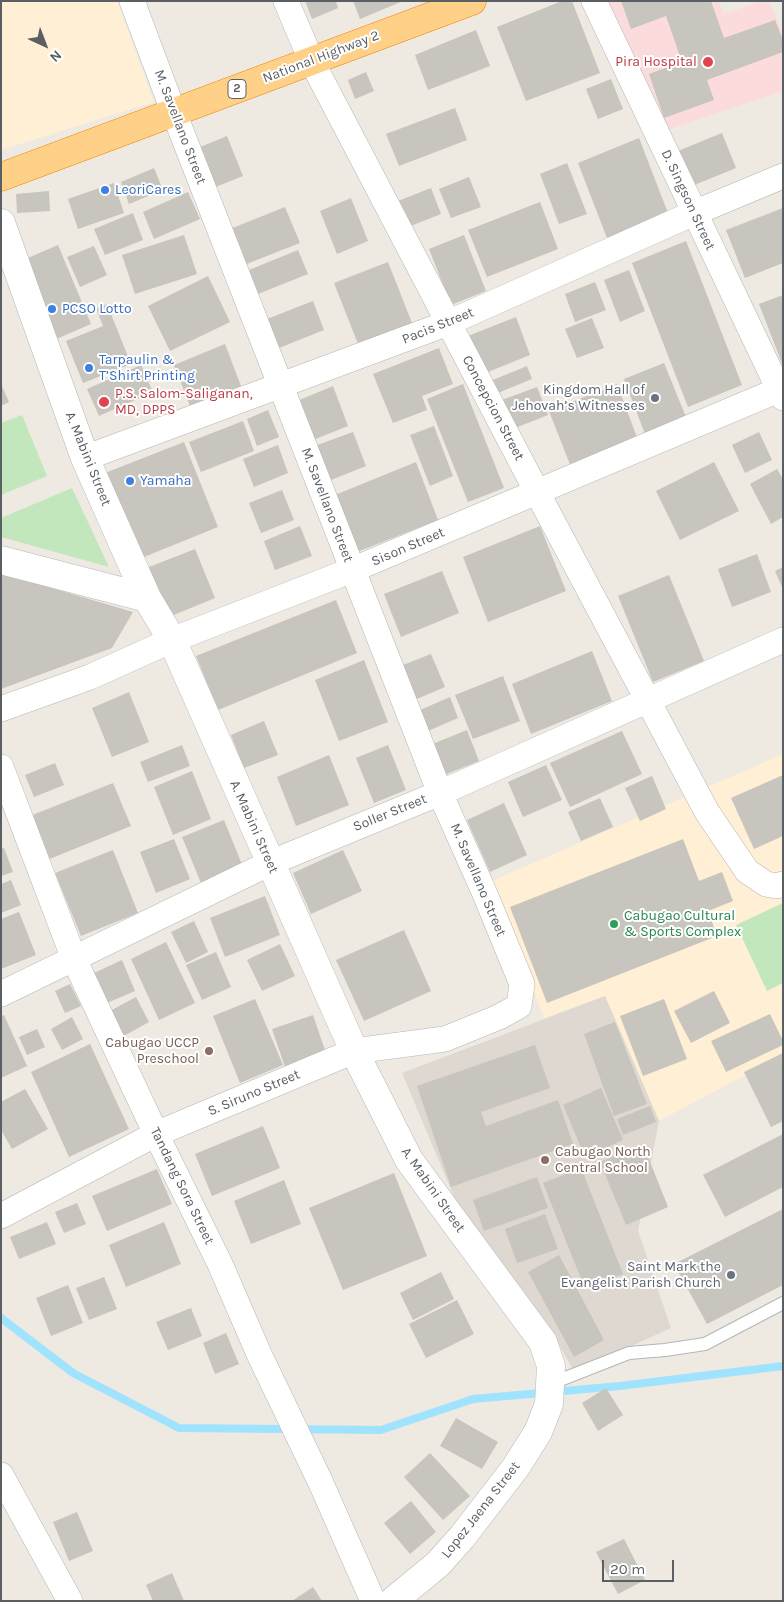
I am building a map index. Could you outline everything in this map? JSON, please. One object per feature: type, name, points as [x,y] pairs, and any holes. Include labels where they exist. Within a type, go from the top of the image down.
[{"type":"highway","name":"National Highway 2","points":[[1,177],[472,1]]},
{"type":"street","name":"M. Savellano Street","points":[[132,1],[440,793],[485,894],[522,984],[519,1006]]},
{"type":"street","name":"Concepcion Street","points":[[286,1],[311,60],[707,812],[747,871],[766,884],[776,886],[783,884]]},
{"type":"street","name":"D. Singson Street","points":[[594,1],[694,213],[782,392]]},
{"type":"street","name":"Pacis Street","points":[[86,458],[280,384],[448,323],[694,213],[783,176]]},
{"type":"street","name":"A. Mabini Street","points":[[1,223],[86,458],[147,598],[172,640],[354,1051],[409,1160],[543,1342],[551,1366],[549,1394]]},
{"type":"street","name":"Sison Street","points":[[1,709],[90,676],[172,640],[352,570],[782,392]]},
{"type":"street","points":[[1,560],[147,598]]},
{"type":"street","name":"Soller Street","points":[[1,994],[270,863],[440,793],[783,640]]},
{"type":"street","name":"Tandang Sora Street","points":[[1,767],[74,959],[156,1134],[220,1264],[259,1354],[320,1481],[373,1601]]},
{"type":"street","name":"S. Siruno Street","points":[[1,1216],[156,1134],[354,1051],[445,1038],[499,1017],[519,1006]]},
{"type":"street","name":"Lopez Jaena Street","points":[[393,1601],[438,1564],[462,1537],[516,1467],[538,1432],[549,1394]]},
{"type":"street","points":[[1,1475],[70,1601]]},
{"type":"lane","points":[[549,1394],[629,1353],[704,1344],[783,1303]]},
{"type":"shaded area","points":[[1,1],[117,1],[154,102],[1,150]]},
{"type":"shaded area","name":"Pira Hospital","points":[[608,1],[719,1],[724,14],[763,1],[769,1],[783,34],[783,91],[661,132]]},
{"type":"shaded area","points":[[783,754],[783,1055],[659,1121],[605,996],[544,1018],[492,881]]},
{"type":"shaded area","name":"Cabugao North Central School","points":[[605,996],[659,1121],[638,1231],[671,1328],[574,1372],[556,1339],[455,1199],[402,1073]]},
{"type":"green space","points":[[22,415],[47,476],[1,495],[1,423]]},
{"type":"green space","points":[[72,488],[109,567],[1,537],[1,518]]},
{"type":"green space","points":[[783,903],[783,983],[767,991],[736,925]]},
{"type":"building","points":[[305,1],[336,1],[338,8],[312,19]]},
{"type":"building","points":[[353,1],[403,1],[360,19]]},
{"type":"building","points":[[562,1],[572,1],[600,73],[526,101],[497,27]]},
{"type":"building","points":[[621,1],[711,1],[724,38],[775,20],[783,40],[783,52],[707,80],[714,100],[664,118],[649,74],[682,62],[666,16],[631,29]]},
{"type":"building","points":[[476,30],[490,66],[428,90],[415,55]]},
{"type":"building","points":[[366,72],[374,91],[355,99],[348,80]]},
{"type":"building","points":[[611,79],[623,109],[598,119],[586,89]]},
{"type":"building","points":[[455,108],[467,140],[399,166],[386,134]]},
{"type":"building","points":[[722,133],[736,168],[687,188],[673,153]]},
{"type":"building","points":[[227,136],[243,176],[213,188],[198,148]]},
{"type":"building","points":[[639,138],[668,213],[607,238],[578,163]]},
{"type":"building","points":[[567,163],[587,214],[559,224],[540,174]]},
{"type":"building","points":[[154,168],[163,190],[129,204],[121,182]]},
{"type":"building","points":[[469,177],[481,207],[451,218],[439,189]]},
{"type":"building","points":[[114,183],[124,213],[78,229],[68,199]]},
{"type":"building","points":[[431,188],[441,214],[408,227],[398,201]]},
{"type":"building","points":[[49,191],[50,211],[17,213],[16,194]]},
{"type":"building","points":[[188,192],[200,219],[154,239],[143,212]]},
{"type":"building","points":[[351,198],[368,241],[337,254],[320,211]]},
{"type":"building","points":[[540,202],[558,249],[487,277],[468,230]]},
{"type":"building","points":[[285,207],[300,243],[244,265],[230,229]]},
{"type":"building","points":[[783,208],[783,263],[745,278],[726,230]]},
{"type":"building","points":[[133,213],[143,240],[105,255],[94,229]]},
{"type":"building","points":[[184,235],[197,274],[135,294],[122,255]]},
{"type":"building","points":[[464,235],[486,291],[451,305],[429,249]]},
{"type":"building","points":[[686,241],[742,385],[688,407],[632,263]]},
{"type":"building","points":[[58,245],[91,324],[54,340],[21,261]]},
{"type":"building","points":[[94,246],[107,275],[80,287],[67,257]]},
{"type":"building","points":[[298,250],[308,274],[258,294],[249,270]]},
{"type":"building","points":[[388,262],[412,323],[358,344],[334,283]]},
{"type":"building","points":[[629,270],[645,311],[620,322],[604,280]]},
{"type":"building","points":[[208,276],[230,322],[170,351],[148,306]]},
{"type":"building","points":[[595,282],[606,310],[575,322],[565,294]]},
{"type":"building","points":[[783,295],[783,366],[759,304]]},
{"type":"building","points":[[313,301],[324,330],[279,348],[267,319]]},
{"type":"building","points":[[107,304],[131,364],[83,383],[66,341],[103,326],[96,308]]},
{"type":"building","points":[[516,317],[530,355],[483,374],[468,336]]},
{"type":"building","points":[[592,318],[604,348],[577,358],[565,329]]},
{"type":"building","points":[[225,344],[241,386],[190,406],[174,365]]},
{"type":"building","points":[[439,348],[453,384],[422,396],[427,410],[393,423],[373,374]]},
{"type":"building","name":"Kingdom Hall of Jehovah’s Witnesses","points":[[664,363],[686,417],[645,434],[624,379]]},
{"type":"building","points":[[141,365],[153,392],[99,416],[87,389]]},
{"type":"building","points":[[527,366],[532,379],[493,395],[488,382]]},
{"type":"building","points":[[1,384],[9,402],[1,406]]},
{"type":"building","points":[[463,384],[504,488],[468,502],[427,399]]},
{"type":"building","points":[[617,384],[638,440],[571,467],[549,411]]},
{"type":"building","points":[[333,386],[348,426],[313,440],[297,401]]},
{"type":"building","points":[[537,387],[548,415],[510,430],[499,401]]},
{"type":"building","points":[[268,410],[279,437],[257,446],[247,419]]},
{"type":"building","points":[[243,421],[254,451],[201,472],[189,442]]},
{"type":"building","points":[[434,426],[453,476],[430,486],[410,435]]},
{"type":"building","points":[[353,432],[366,466],[326,482],[312,447]]},
{"type":"building","points":[[759,432],[772,460],[745,473],[732,445]]},
{"type":"building","points":[[184,442],[218,527],[139,559],[105,473]]},
{"type":"building","points":[[278,445],[288,473],[254,487],[243,459]]},
{"type":"building","points":[[416,462],[438,520],[357,552],[335,495]]},
{"type":"building","points":[[714,462],[739,511],[680,540],[656,491]]},
{"type":"building","points":[[777,469],[783,479],[783,517],[771,524],[750,484]]},
{"type":"building","points":[[282,490],[294,520],[261,533],[249,503]]},
{"type":"building","points":[[300,526],[312,556],[275,570],[264,541]]},
{"type":"building","points":[[540,526],[566,591],[488,622],[463,557]]},
{"type":"building","points":[[195,549],[215,598],[164,619],[144,569]]},
{"type":"building","points":[[757,554],[771,592],[732,607],[718,569]]},
{"type":"building","points":[[783,567],[783,589],[775,571]]},
{"type":"building","points":[[442,571],[459,613],[401,637],[384,594]]},
{"type":"building","points":[[1,573],[133,612],[112,648],[1,689]]},
{"type":"building","points":[[669,575],[704,661],[653,682],[618,596]]},
{"type":"building","points":[[336,600],[357,653],[218,710],[196,656]]},
{"type":"building","points":[[592,651],[612,701],[531,734],[512,684]]},
{"type":"building","points":[[431,654],[445,687],[412,701],[398,667]]},
{"type":"building","points":[[364,660],[388,722],[339,741],[315,680]]},
{"type":"building","points":[[503,676],[520,721],[473,739],[455,695]]},
{"type":"building","points":[[129,692],[149,742],[112,757],[92,708]]},
{"type":"building","points":[[450,697],[458,718],[428,731],[420,710]]},
{"type":"building","points":[[264,721],[278,755],[244,768],[231,735]]},
{"type":"building","points":[[467,730],[479,761],[437,778],[425,747]]},
{"type":"building","points":[[622,731],[642,774],[570,807],[550,763]]},
{"type":"building","points":[[182,745],[190,766],[148,782],[140,762]]},
{"type":"building","points":[[388,745],[406,790],[374,803],[356,758]]},
{"type":"building","points":[[329,755],[349,805],[296,826],[277,777]]},
{"type":"building","points":[[55,763],[64,785],[34,797],[25,775]]},
{"type":"building","points":[[546,765],[562,800],[523,817],[508,782]]},
{"type":"building","points":[[192,771],[211,819],[173,835],[154,787]]},
{"type":"building","points":[[783,775],[783,836],[754,849],[731,798]]},
{"type":"building","points":[[652,776],[666,809],[640,821],[625,788]]},
{"type":"building","points":[[113,783],[131,826],[47,860],[30,816]]},
{"type":"building","points":[[600,798],[613,827],[581,841],[568,812]]},
{"type":"building","points":[[504,803],[527,855],[490,872],[467,820]]},
{"type":"building","points":[[224,820],[243,867],[201,883],[182,837]]},
{"type":"building","points":[[174,839],[190,879],[156,893],[140,852]]},
{"type":"building","name":"Cabugao Cultural & Sports Complex","points":[[683,839],[699,881],[722,872],[733,901],[708,911],[717,936],[547,1003],[510,907]]},
{"type":"building","points":[[4,848],[13,872],[1,876],[1,849]]},
{"type":"building","points":[[113,850],[138,913],[81,936],[55,873]]},
{"type":"building","points":[[343,850],[362,891],[311,914],[293,873]]},
{"type":"building","points":[[11,880],[21,905],[1,913],[1,884]]},
{"type":"building","points":[[265,896],[280,935],[225,957],[210,918]]},
{"type":"building","points":[[19,912],[36,955],[1,969],[1,919]]},
{"type":"building","points":[[194,921],[208,952],[186,963],[171,932]]},
{"type":"building","points":[[404,930],[431,991],[364,1021],[336,960]]},
{"type":"building","points":[[166,942],[195,1003],[159,1020],[131,959]]},
{"type":"building","points":[[280,944],[295,976],[262,991],[247,960]]},
{"type":"building","points":[[216,952],[231,987],[202,1000],[186,965]]},
{"type":"building","points":[[122,960],[135,991],[107,1003],[94,973]]},
{"type":"building","points":[[70,984],[81,1006],[65,1013],[55,991]]},
{"type":"building","points":[[714,991],[730,1023],[691,1043],[674,1011]]},
{"type":"building","points":[[136,997],[149,1022],[122,1037],[108,1012]]},
{"type":"building","points":[[255,999],[283,1065],[240,1083],[213,1016]]},
{"type":"building","points":[[664,999],[687,1059],[643,1076],[620,1016]]},
{"type":"building","points":[[770,1014],[783,1041],[783,1045],[726,1072],[711,1041]]},
{"type":"building","points":[[4,1015],[27,1066],[1,1078],[1,1016]]},
{"type":"building","points":[[313,1015],[327,1056],[286,1070],[272,1029]]},
{"type":"building","points":[[72,1017],[83,1039],[62,1050],[51,1029]]},
{"type":"building","points":[[615,1022],[647,1104],[614,1116],[584,1034]]},
{"type":"building","points":[[37,1029],[45,1047],[27,1055],[19,1037]]},
{"type":"building","points":[[90,1044],[129,1129],[69,1157],[31,1072]]},
{"type":"building","points":[[535,1045],[550,1088],[481,1112],[486,1126],[558,1100],[573,1144],[451,1187],[417,1086]]},
{"type":"building","points":[[783,1053],[783,1121],[771,1127],[744,1072]]},
{"type":"building","points":[[601,1088],[623,1140],[585,1157],[563,1105]]},
{"type":"building","points":[[25,1089],[48,1129],[12,1149],[1,1130],[1,1102]]},
{"type":"building","points":[[650,1106],[656,1122],[623,1135],[617,1119]]},
{"type":"building","points":[[263,1126],[280,1168],[212,1196],[195,1154]]},
{"type":"building","points":[[783,1134],[783,1187],[725,1217],[703,1175]]},
{"type":"building","points":[[643,1144],[668,1207],[626,1225],[600,1162]]},
{"type":"building","points":[[581,1168],[623,1274],[585,1289],[543,1183]]},
{"type":"building","points":[[157,1169],[172,1204],[107,1231],[92,1196]]},
{"type":"building","points":[[394,1173],[427,1256],[343,1290],[309,1208]]},
{"type":"building","points":[[537,1177],[548,1208],[484,1231],[473,1200]]},
{"type":"building","points":[[284,1180],[301,1224],[251,1244],[234,1201]]},
{"type":"building","points":[[77,1203],[86,1224],[64,1233],[55,1212]]},
{"type":"building","name":"Saint Mark the Evangelist Parish Church","points":[[783,1209],[783,1285],[707,1324],[674,1264]]},
{"type":"building","points":[[545,1214],[558,1249],[517,1263],[505,1229]]},
{"type":"building","points":[[47,1222],[56,1244],[19,1259],[10,1237]]},
{"type":"building","points":[[164,1222],[181,1264],[126,1287],[109,1245]]},
{"type":"building","points":[[559,1255],[604,1340],[574,1357],[528,1272]]},
{"type":"building","points":[[441,1272],[454,1299],[413,1320],[400,1293]]},
{"type":"building","points":[[104,1277],[117,1309],[89,1320],[76,1288]]},
{"type":"building","points":[[68,1285],[83,1323],[51,1336],[36,1298]]},
{"type":"building","points":[[457,1300],[474,1334],[426,1358],[409,1324]]},
{"type":"building","points":[[191,1308],[202,1336],[168,1350],[156,1322]]},
{"type":"building","points":[[226,1333],[239,1364],[215,1374],[203,1343]]},
{"type":"building","points":[[606,1388],[623,1415],[598,1431],[582,1403]]},
{"type":"building","points":[[456,1418],[498,1442],[482,1469],[440,1446]]},
{"type":"building","points":[[430,1453],[470,1496],[443,1520],[404,1477]]},
{"type":"building","points":[[411,1501],[436,1532],[410,1554],[384,1523]]},
{"type":"building","points":[[77,1512],[93,1551],[69,1561],[53,1522]]},
{"type":"building","points":[[624,1539],[645,1580],[618,1594],[596,1552]]},
{"type":"building","points":[[172,1573],[184,1601],[153,1601],[146,1585]]},
{"type":"building","points":[[313,1587],[322,1601],[292,1601]]},
{"type":"waterway","points":[[1,1318],[73,1373],[179,1428],[381,1430],[473,1399],[620,1386],[783,1366]]},
{"type":"place","name":"Pira Hospital","points":[[708,62]]},
{"type":"place","name":"LeoriCares","points":[[105,190]]},
{"type":"place","name":"PCSO Lotto","points":[[52,309]]},
{"type":"place","name":"Tarpaulin & T’Shirt Printing","points":[[89,368]]},
{"type":"place","name":"Kingdom Hall of Jehovah’s Witnesses","points":[[655,398]]},
{"type":"place","name":"P.S. Salom-Saliganan, MD, DPPS","points":[[104,402]]},
{"type":"place","name":"Yamaha","points":[[130,481]]},
{"type":"place","name":"Cabugao Cultural & Sports Complex","points":[[614,924]]},
{"type":"place","name":"Cabugao UCCP Preschool","points":[[209,1051]]},
{"type":"place","name":"Cabugao North Central School","points":[[545,1160]]},
{"type":"place","name":"Saint Mark the Evangelist Parish Church","points":[[731,1275]]}]
